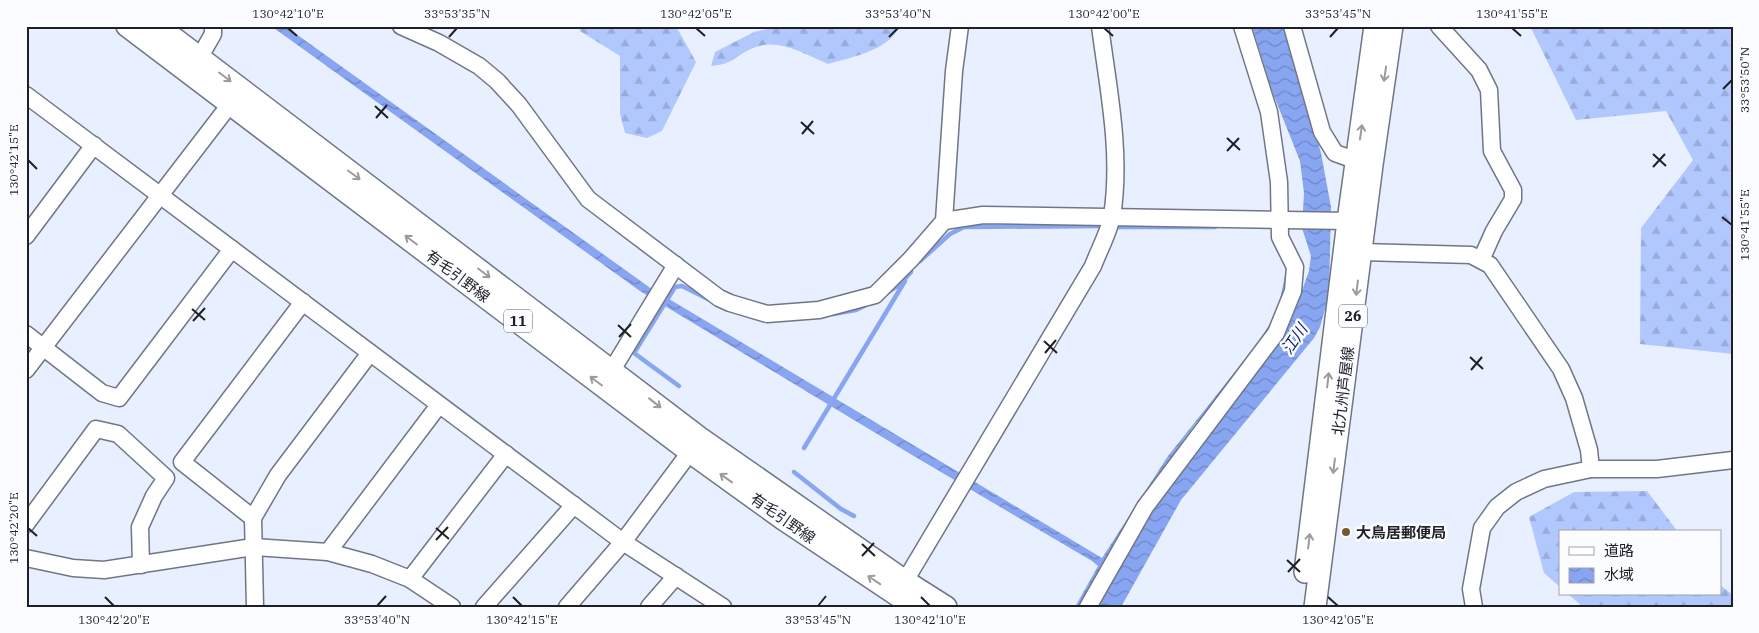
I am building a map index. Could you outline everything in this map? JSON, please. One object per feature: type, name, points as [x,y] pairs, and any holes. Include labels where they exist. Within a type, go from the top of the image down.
[{"type":"main road","name":"有毛引野線","points":[[127,26],[195,66],[612,370],[695,445],[783,519],[915,607]]},
{"type":"main road","name":"有毛引野線","points":[[158,26],[231,103],[695,445],[946,607]]},
{"type":"main road","name":"北九州芦屋線","points":[[1315,607],[1362,252],[1364,163],[1375,26]]},
{"type":"main road","name":"北九州芦屋線","points":[[1301,607],[1339,221],[1364,163],[1392,26]]},
{"type":"street","points":[[195,66],[213,34],[213,26]]},
{"type":"street","points":[[405,27],[439,43],[479,66],[497,81],[519,106],[588,199],[676,266],[730,303],[767,314],[819,310],[875,295],[911,260],[944,220],[954,71],[960,26]]},
{"type":"street","points":[[905,581],[1093,266],[1112,218],[1115,167],[1112,114],[1100,26]]},
{"type":"street","points":[[1088,607],[1146,508],[1276,333],[1293,291],[1295,267],[1280,237],[1279,182],[1269,112],[1242,26]]},
{"type":"street","points":[[1292,26],[1322,132],[1335,153],[1364,163]]},
{"type":"street","points":[[1438,26],[1479,70],[1489,90],[1492,151],[1513,190],[1513,199],[1481,260]]},
{"type":"street","points":[[27,96],[623,542],[723,607]]},
{"type":"street","points":[[26,370],[231,103]]},
{"type":"street","points":[[26,236],[94,146]]},
{"type":"street","points":[[944,220],[984,215],[1339,221]]},
{"type":"street","points":[[26,334],[44,346],[102,393],[119,398],[232,249]]},
{"type":"street","points":[[1362,252],[1470,255],[1490,265],[1561,369],[1574,398],[1589,450],[1591,469]]},
{"type":"street","points":[[612,370],[676,266]]},
{"type":"street","points":[[253,518],[182,462],[303,302]]},
{"type":"street","points":[[255,607],[253,518],[278,474],[370,353]]},
{"type":"street","points":[[328,552],[439,405]]},
{"type":"street","points":[[26,524],[96,429],[118,434],[166,478],[154,496],[140,527],[141,565]]},
{"type":"street","points":[[567,607],[623,542],[695,445]]},
{"type":"street","points":[[410,579],[506,454]]},
{"type":"street","points":[[1474,607],[1471,590],[1482,528],[1497,507],[1516,492],[1544,479],[1591,469],[1657,469],[1733,460]]},
{"type":"street","points":[[484,607],[574,505]]},
{"type":"street","points":[[26,558],[73,568],[104,570],[253,547],[328,552],[372,564],[410,579],[452,607]]},
{"type":"street","points":[[650,607],[676,576]]},
{"type":"green space","points":[[580,26],[676,26],[696,62],[662,131],[647,138],[625,133],[620,114],[620,56],[580,31]]},
{"type":"green space","points":[[782,26],[900,26],[894,35],[878,47],[868,52],[828,64],[792,48],[762,45],[747,51],[730,62],[711,66],[715,52],[754,32]]},
{"type":"green space","points":[[1530,26],[1733,26],[1733,354],[1640,344],[1641,228],[1693,160],[1666,111],[1576,120]]},
{"type":"green space","points":[[1647,491],[1676,530],[1559,530],[1559,586],[1544,573],[1529,517],[1574,492]]},
{"type":"green space","points":[[1722,587],[1733,595],[1733,607],[1583,607],[1570,596],[1722,596]]},
{"type":"water","name":"江川","points":[[271,26],[285,26],[649,287],[1102,558],[1168,456],[1257,344],[1273,319],[1279,304],[1286,271],[1288,270],[1286,290],[1279,311],[1268,333],[1184,439],[1124,528],[1156,500],[1291,321],[1309,271],[1311,256],[1302,228],[1304,193],[1300,161],[1272,91],[1252,26],[1284,26],[1321,153],[1331,207],[1329,295],[1320,327],[1314,338],[1181,500],[1121,607],[1095,607],[1103,565],[1079,607],[1075,607],[1098,566],[1092,561],[640,291]]},
{"type":"waterway","points":[[920,261],[950,234],[964,227],[1104,226]]},
{"type":"waterway","points":[[1117,227],[1215,227]]},
{"type":"waterway","points":[[888,292],[899,285],[911,272]]},
{"type":"waterway","points":[[804,448],[905,281]]},
{"type":"waterway","points":[[679,386],[634,353],[675,287],[682,286],[710,300]]},
{"type":"waterway","points":[[833,314],[856,310],[866,305]]},
{"type":"waterway","points":[[794,472],[841,509],[854,516]]},
{"type":"place","name":"大鳥居郵便局","points":[[1346,532]]}]
